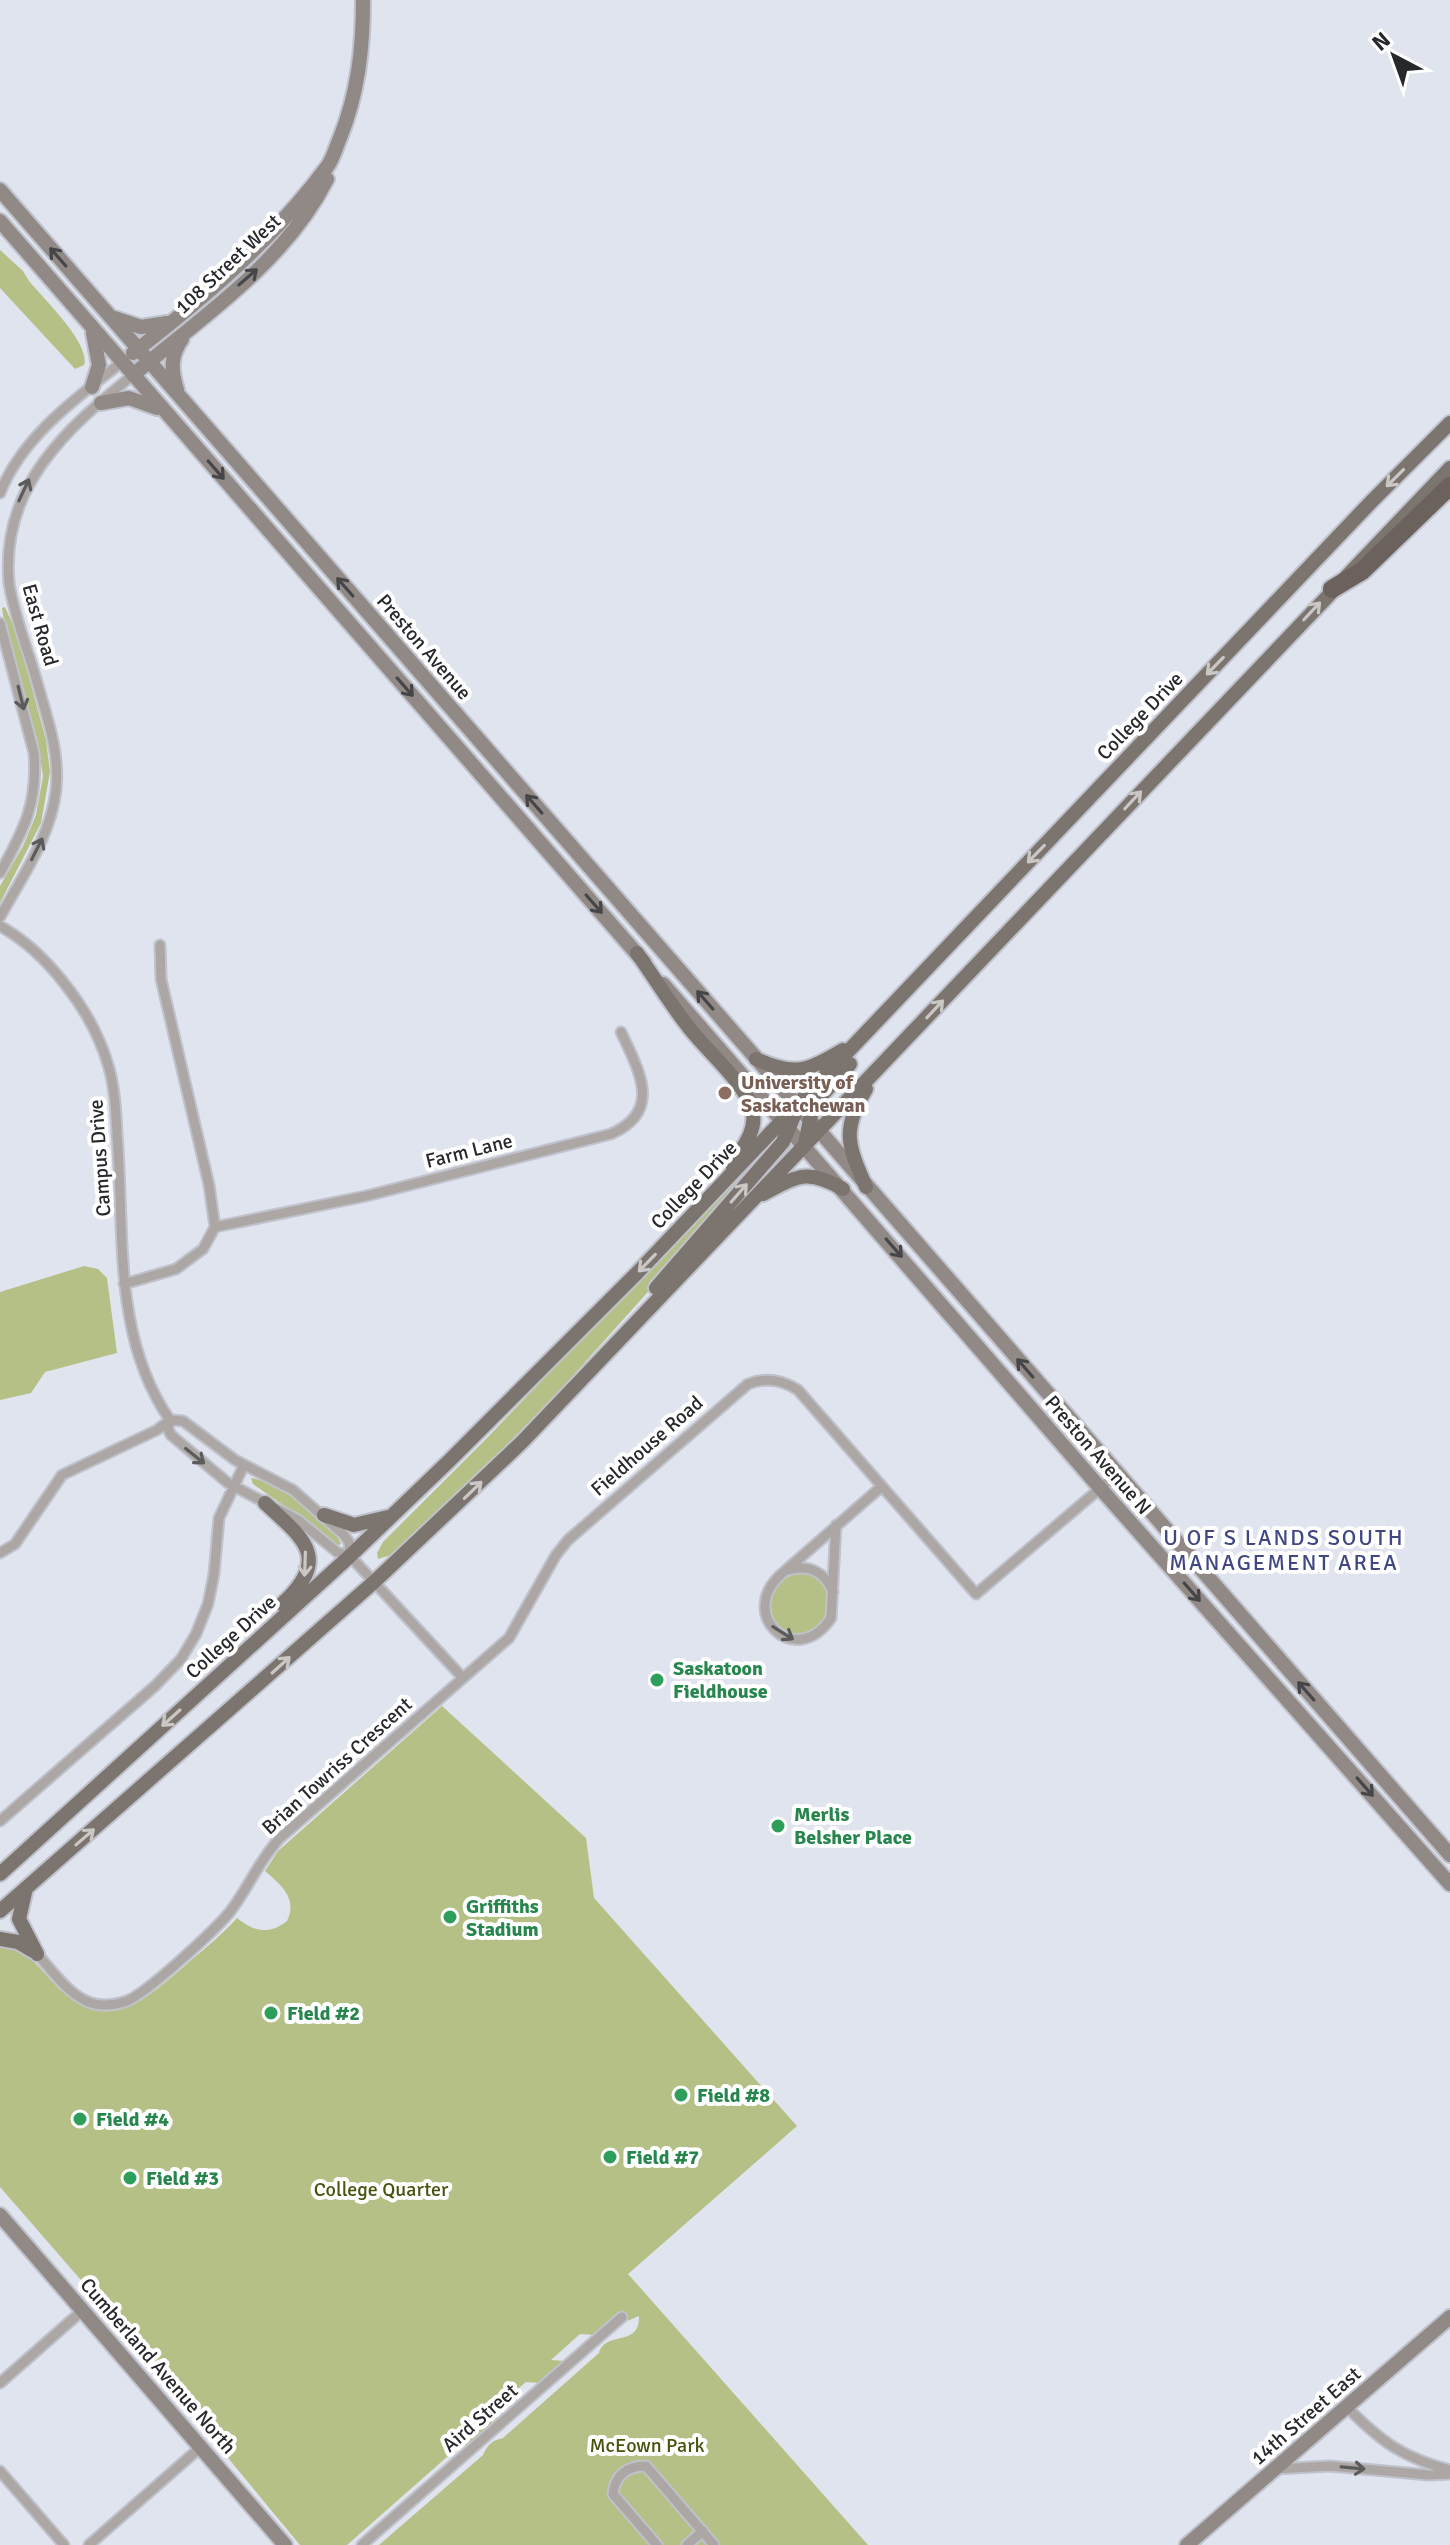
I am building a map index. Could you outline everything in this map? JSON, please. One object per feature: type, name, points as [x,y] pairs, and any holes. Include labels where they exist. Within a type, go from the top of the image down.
[{"type":"highway","points":[[1332,589],[1362,571],[1450,486]]},
{"type":"main road","name":"108 Street West","points":[[122,362],[175,321],[278,228],[327,167],[344,129],[356,88],[363,46],[363,0]]},
{"type":"main road","name":"108 Street West","points":[[133,375],[190,329],[284,242],[322,188],[329,175],[327,167]]},
{"type":"main road","name":"Preston Avenue","points":[[0,190],[813,1125]]},
{"type":"main road","name":"Preston Avenue","points":[[0,221],[787,1124]]},
{"type":"main road","points":[[109,316],[141,327],[175,321]]},
{"type":"main road","points":[[90,325],[99,357],[97,377],[92,387]]},
{"type":"main road","points":[[179,397],[172,366],[173,353],[190,329]]},
{"type":"main road","points":[[101,403],[135,399],[165,411]]},
{"type":"main road","name":"College Drive","points":[[797,1106],[1371,502],[1450,423]]},
{"type":"main road","points":[[813,1125],[881,1066],[1450,468]]},
{"type":"main road","points":[[637,953],[688,1028],[740,1087],[750,1104],[754,1118],[751,1132],[720,1186]]},
{"type":"main road","points":[[0,1911],[374,1582],[522,1442],[805,1145],[813,1125],[813,1105],[867,1044],[921,975]]},
{"type":"main road","points":[[756,1059],[779,1070],[793,1071],[822,1062],[860,1039]]},
{"type":"main road","points":[[866,1187],[851,1153],[849,1124],[857,1104],[881,1066]]},
{"type":"main road","points":[[522,1442],[540,1416],[777,1149],[797,1106]]},
{"type":"main road","name":"College Drive","points":[[0,1874],[350,1556],[629,1282],[720,1186],[787,1124]]},
{"type":"main road","name":"Preston Avenue N","points":[[787,1124],[1101,1489],[1450,1884]]},
{"type":"main road","name":"Preston Avenue N","points":[[813,1125],[1450,1855]]},
{"type":"main road","points":[[752,1200],[793,1178],[807,1175],[826,1179],[843,1189]]},
{"type":"main road","points":[[249,1646],[269,1616],[297,1590],[307,1571],[302,1538],[265,1503]]},
{"type":"main road","points":[[324,1515],[361,1525],[392,1515]]},
{"type":"main road","points":[[26,1888],[19,1919],[37,1954]]},
{"type":"main road","points":[[0,1939],[18,1942],[37,1954]]},
{"type":"main road","name":"Cumberland Avenue North","points":[[0,2215],[285,2545]]},
{"type":"main road","name":"14th Street East","points":[[1187,2545],[1450,2317]]},
{"type":"street","points":[[0,493],[31,441],[122,362]]},
{"type":"street","name":"East Road","points":[[0,917],[45,834],[53,808],[57,777],[52,736],[9,586],[6,559],[8,532],[24,488],[38,464],[62,437],[133,375]]},
{"type":"street","name":"East Road","points":[[0,623],[36,768],[29,817],[0,873]]},
{"type":"street","name":"Campus Drive","points":[[0,926],[35,951],[57,975],[87,1013],[105,1056],[116,1122],[124,1284],[135,1348],[170,1420],[168,1429],[171,1435],[232,1486],[306,1526],[337,1552],[350,1556],[374,1582]]},
{"type":"street","points":[[124,1284],[176,1269],[203,1249],[215,1227],[209,1185],[161,979],[160,945]]},
{"type":"street","name":"Farm Lane","points":[[215,1227],[366,1196],[623,1129],[639,1112],[644,1091],[621,1032]]},
{"type":"street","name":"Fieldhouse Road","points":[[463,1678],[515,1630],[556,1555],[568,1540],[748,1384],[757,1381],[775,1380],[798,1390],[976,1594],[1117,1474]]},
{"type":"street","points":[[0,1553],[15,1544],[62,1475],[157,1430],[170,1420]]},
{"type":"street","name":"Campus Drive","points":[[170,1420],[183,1421],[212,1445],[283,1484],[324,1515],[349,1542],[350,1556]]},
{"type":"street","points":[[0,1821],[155,1686],[181,1659],[196,1634],[208,1604],[219,1518],[244,1465]]},
{"type":"street","points":[[836,1525],[831,1618],[816,1635],[799,1640],[784,1636],[770,1624],[764,1608],[768,1588],[836,1525],[881,1487]]},
{"type":"street","points":[[785,1571],[804,1568],[819,1572],[834,1595]]},
{"type":"street","points":[[374,1582],[463,1678]]},
{"type":"street","name":"Brian Towriss Crescent","points":[[37,1954],[71,1991],[87,2001],[107,2005],[138,1995],[218,1925],[280,1838],[463,1678]]},
{"type":"street","points":[[0,2383],[83,2310]]},
{"type":"street","name":"Aird Street","points":[[362,2545],[622,2317]]},
{"type":"street","points":[[1347,2407],[1372,2433],[1396,2451],[1450,2472]]},
{"type":"street","points":[[89,2545],[202,2446]]},
{"type":"street","points":[[657,2545],[613,2494],[619,2476],[629,2468],[646,2466],[714,2545]]},
{"type":"street","points":[[1275,2469],[1330,2466],[1429,2475],[1450,2472]]},
{"type":"street","points":[[0,2471],[64,2545]]},
{"type":"street","points":[[687,2545],[703,2531]]},
{"type":"green space","points":[[0,250],[23,271],[73,334],[84,356],[84,365],[75,369],[0,288]]},
{"type":"green space","points":[[5,607],[17,634],[46,740],[50,772],[41,823],[0,903],[0,886],[23,846],[36,815],[43,776],[38,743],[3,615],[2,608]]},
{"type":"green space","points":[[771,1146],[775,1150],[561,1389],[394,1554],[378,1559],[377,1553],[383,1542]]},
{"type":"green space","points":[[84,1266],[98,1269],[107,1278],[117,1353],[45,1372],[31,1393],[0,1400],[0,1292]]},
{"type":"green space","points":[[251,1478],[274,1486],[302,1504],[327,1525],[341,1544],[336,1546],[253,1484]]},
{"type":"green space","points":[[804,1572],[816,1577],[823,1585],[827,1607],[817,1627],[808,1633],[796,1634],[783,1630],[775,1622],[771,1602],[781,1582],[791,1575]]},
{"type":"green space","points":[[442,1706],[586,1838],[594,1898],[797,2126],[628,2274],[868,2545],[379,2545],[483,2455],[486,2448],[503,2438],[599,2353],[603,2346],[634,2332],[639,2316],[594,2335],[580,2334],[551,2360],[564,2361],[540,2383],[526,2382],[487,2415],[499,2418],[473,2442],[456,2449],[347,2545],[300,2545],[0,2187],[0,1944],[28,1956],[63,1992],[80,2004],[95,2010],[111,2011],[140,2001],[237,1918],[262,1930],[287,1921],[289,1899],[282,1887],[265,1871],[278,1851]]},
{"type":"place","name":"University of Saskatchewan","points":[[725,1093]]},
{"type":"place","name":"Saskatoon Fieldhouse","points":[[657,1680]]},
{"type":"place","name":"Merlis Belsher Place","points":[[778,1826]]},
{"type":"place","name":"Griffiths Stadium","points":[[450,1917]]},
{"type":"place","name":"Field #2","points":[[271,2013]]},
{"type":"place","name":"Field #8","points":[[681,2095]]},
{"type":"place","name":"Field #4","points":[[80,2119]]},
{"type":"place","name":"Field #7","points":[[610,2157]]},
{"type":"place","name":"Field #3","points":[[130,2178]]},
{"type":"district","name":"U OF S LANDS SOUTH MANAGEMENT AREA","points":[[1284,1550]]},
{"type":"park label","name":"College Quarter","points":[[381,2189]]},
{"type":"park label","name":"McEown Park","points":[[647,2445]]}]
